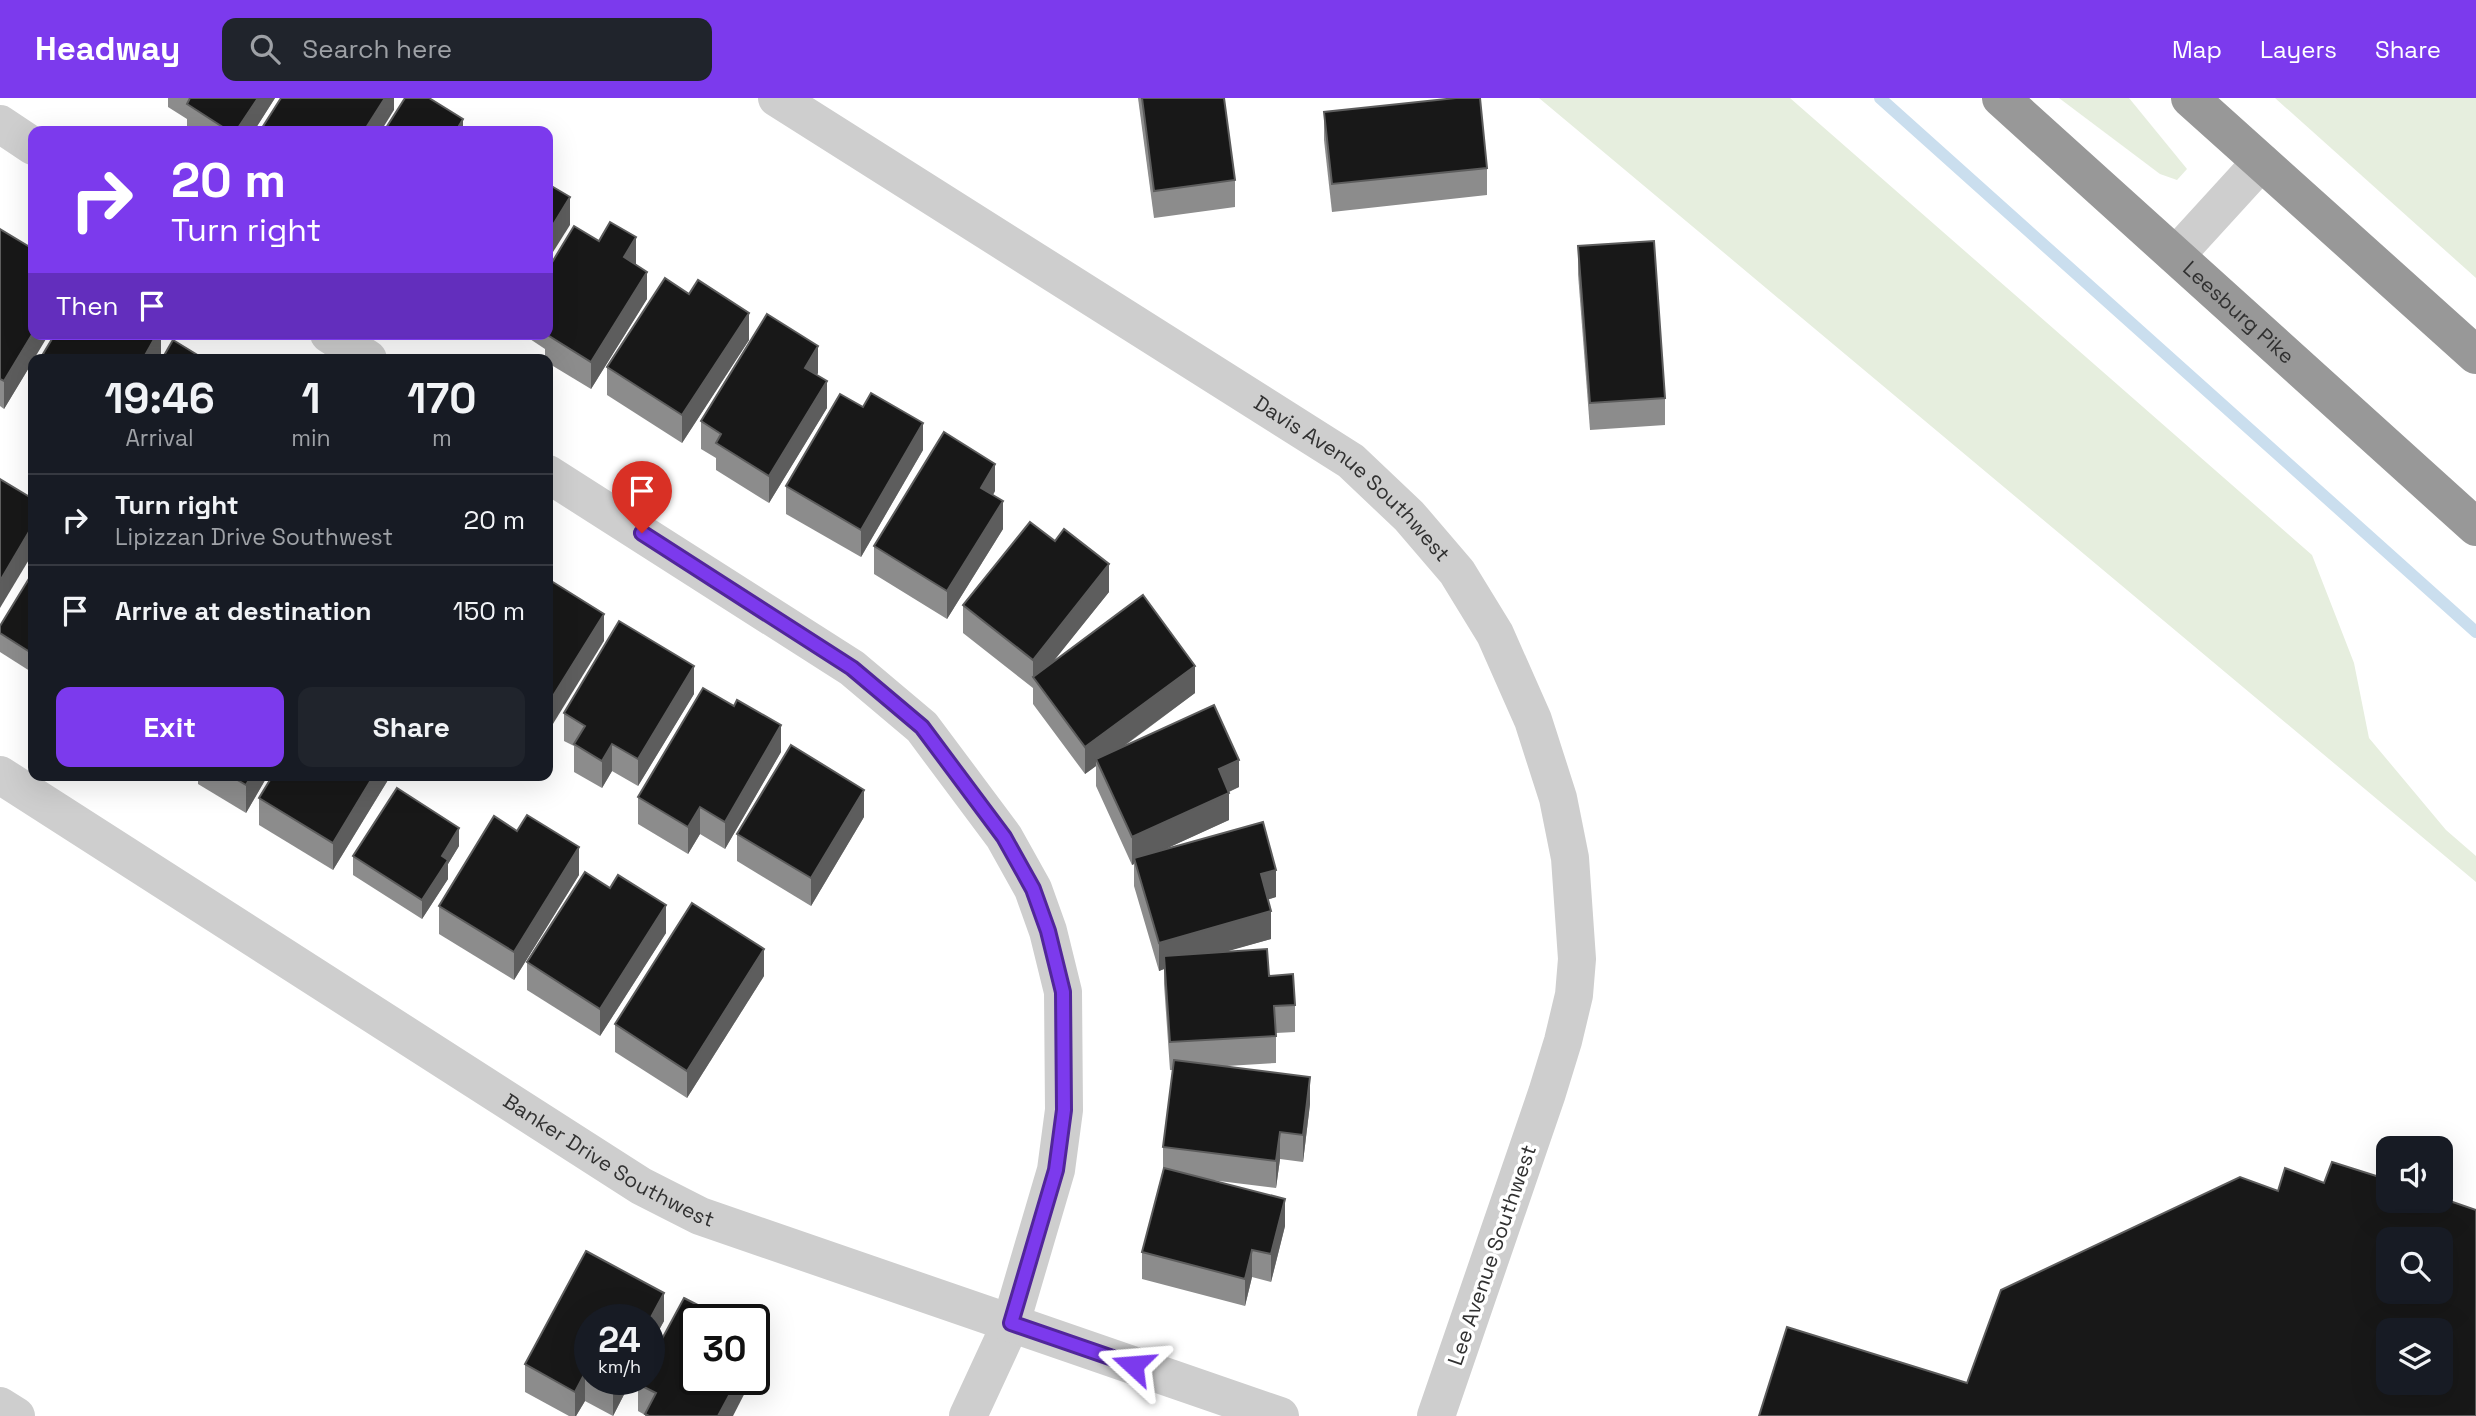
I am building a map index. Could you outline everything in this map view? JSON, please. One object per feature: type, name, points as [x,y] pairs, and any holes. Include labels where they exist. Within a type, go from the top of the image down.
[{"type":"highway","name":"Leesburg Pike","points":[[2001,98],[2476,527]]},
{"type":"highway","points":[[2190,98],[2476,355]]},
{"type":"street","name":"Davis Avenue Southwest","points":[[777,98],[1351,461],[1409,516],[1457,572],[1494,634],[1533,720],[1558,798],[1570,858],[1577,959],[1574,995],[1547,1093]]},
{"type":"street","points":[[0,124],[28,143]]},
{"type":"street","points":[[2176,255],[2261,162]]},
{"type":"street","points":[[338,340],[360,354]]},
{"type":"street","points":[[553,477],[852,668],[922,727],[1004,837],[1033,889],[1048,931],[1063,992],[1064,1110],[1056,1170],[1011,1323],[968,1416]]},
{"type":"street","name":"Banker Drive Southwest","points":[[0,775],[641,1186],[700,1216],[1280,1416]]},
{"type":"street","name":"Lee Avenue Southwest","points":[[1436,1416],[1547,1093]]},
{"type":"street","points":[[0,1406],[16,1416]]},
{"type":"green space","points":[[1539,98],[1790,98],[2312,555],[2354,663],[2369,738],[2446,830],[2476,856],[2476,882]]},
{"type":"green space","points":[[2059,98],[2129,98],[2187,169],[2177,180],[2160,174]]},
{"type":"green space","points":[[2275,98],[2476,98],[2476,278]]},
{"type":"building","points":[[190,98],[258,98],[239,126],[221,126],[187,104]]},
{"type":"building","points":[[281,98],[385,98],[367,126],[263,126]]},
{"type":"building","points":[[405,98],[429,98],[463,119],[459,126],[387,126]]},
{"type":"building","points":[[1142,98],[1224,98],[1235,180],[1154,191]]},
{"type":"building","points":[[1456,98],[1480,98],[1487,168],[1332,184],[1324,112]]},
{"type":"building","points":[[553,187],[570,197],[553,225]]},
{"type":"building","points":[[610,222],[636,237],[624,257],[647,272],[591,362],[553,338],[553,261],[574,226],[599,241]]},
{"type":"building","points":[[0,229],[28,246],[29,340],[4,381],[0,379]]},
{"type":"building","points":[[1654,241],[1665,398],[1590,403],[1578,246]]},
{"type":"building","points":[[665,278],[689,294],[698,280],[749,313],[682,415],[607,367]]},
{"type":"building","points":[[767,314],[818,346],[805,368],[827,381],[769,476],[716,443],[721,434],[701,421]]},
{"type":"building","points":[[51,340],[154,340],[146,354],[43,354]]},
{"type":"building","points":[[173,340],[196,354],[165,354]]},
{"type":"building","points":[[871,393],[923,423],[861,530],[786,486],[840,394],[863,407]]},
{"type":"building","points":[[944,432],[995,464],[981,488],[1003,501],[947,591],[874,546]]},
{"type":"building","points":[[0,479],[28,496],[28,533],[0,581]]},
{"type":"building","points":[[1030,522],[1055,541],[1064,529],[1109,564],[1033,660],[963,605]]},
{"type":"building","points":[[28,580],[28,651],[0,633],[0,626]]},
{"type":"building","points":[[553,582],[604,614],[553,696]]},
{"type":"building","points":[[1143,595],[1195,666],[1085,747],[1033,677]]},
{"type":"building","points":[[619,621],[694,666],[638,759],[612,744],[602,761],[574,744],[585,726],[564,713]]},
{"type":"building","points":[[703,688],[734,706],[737,700],[781,725],[725,822],[700,807],[688,827],[638,797]]},
{"type":"building","points":[[1214,705],[1239,760],[1219,769],[1229,793],[1132,837],[1096,759]]},
{"type":"building","points":[[791,745],[864,790],[811,878],[737,834]]},
{"type":"building","points":[[269,781],[370,781],[333,843],[259,798]]},
{"type":"building","points":[[397,788],[459,828],[442,856],[448,860],[422,900],[353,856]]},
{"type":"building","points":[[527,815],[579,847],[514,952],[439,906],[494,816],[517,831]]},
{"type":"building","points":[[1263,822],[1276,870],[1261,874],[1271,911],[1159,943],[1134,858]]},
{"type":"building","points":[[585,872],[610,888],[618,875],[666,905],[600,1009],[527,962]]},
{"type":"building","points":[[692,903],[764,949],[687,1071],[615,1024]]},
{"type":"building","points":[[1267,949],[1269,976],[1293,974],[1295,1005],[1274,1006],[1276,1036],[1170,1042],[1164,956]]},
{"type":"building","points":[[1174,1060],[1310,1077],[1303,1135],[1280,1132],[1276,1161],[1163,1147]]},
{"type":"building","points":[[2332,1162],[2376,1176],[2376,1213],[2453,1213],[2453,1202],[2476,1210],[2476,1416],[1759,1416],[1787,1327],[1967,1383],[2001,1290],[2240,1177],[2278,1191],[2285,1168],[2324,1183]]},
{"type":"building","points":[[1164,1168],[1285,1199],[1271,1254],[1252,1250],[1245,1279],[1142,1252]]},
{"type":"building","points":[[586,1251],[664,1293],[658,1304],[574,1304],[574,1391],[525,1364]]},
{"type":"building","points":[[684,1298],[696,1304],[681,1304]]},
{"type":"building","points":[[679,1307],[679,1395],[729,1395],[718,1416],[645,1414],[655,1395],[665,1395],[665,1333]]},
{"type":"waterway","points":[[1880,98],[2476,632]]},
{"type":"route","points":[[642,533],[852,668],[922,727],[1004,837],[1033,889],[1048,931],[1063,992],[1064,1054],[1064,1110],[1056,1170],[1011,1323],[1133,1365]]}]
